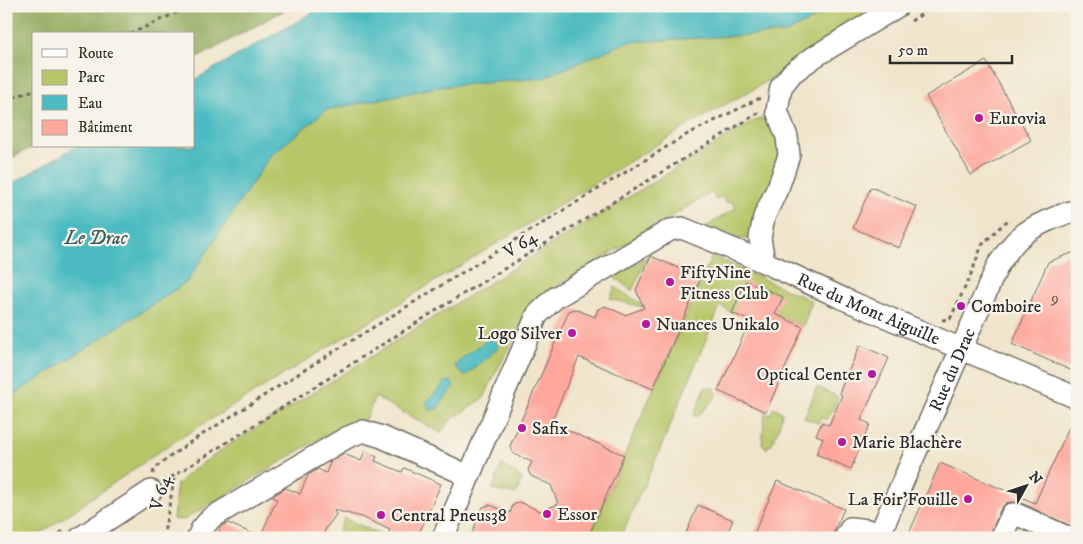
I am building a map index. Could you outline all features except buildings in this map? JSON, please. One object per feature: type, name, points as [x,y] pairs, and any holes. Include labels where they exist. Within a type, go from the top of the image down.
[{"type":"street","points":[[764,262],[760,238],[764,217],[780,186],[789,154],[787,137],[777,111],[779,94],[792,73],[814,57],[904,14]]},
{"type":"street","name":"Rue du Drac","points":[[879,536],[998,266],[1017,240],[1031,230],[1077,210]]},
{"type":"street","name":"Rue du Mont Aiguille","points":[[443,538],[537,315],[555,298],[670,230],[682,228],[1077,398]]},
{"type":"street","points":[[198,538],[201,530],[211,518],[346,438],[363,431],[382,437],[469,476]]},
{"type":"street","points":[[80,538],[152,484]]},
{"type":"street","points":[[1001,538],[1012,514],[1016,514],[1069,538]]},
{"type":"street","points":[[845,538],[851,528],[867,530],[879,536]]},
{"type":"path","points":[[134,32],[190,6]]},
{"type":"path","points":[[904,14],[935,6]]},
{"type":"path","points":[[6,100],[32,91]]},
{"type":"path","points":[[152,484],[154,469],[189,443],[333,352],[686,135],[779,94]]},
{"type":"path","name":"V 64","points":[[163,538],[175,475],[779,94]]},
{"type":"green space","points":[[6,6],[292,6],[195,59],[195,32],[32,32],[32,147],[6,161]]},
{"type":"green space","points":[[839,6],[888,6],[759,86],[694,122],[166,447],[34,538],[6,538],[6,400],[187,282],[270,156],[326,110],[437,87],[543,78],[627,42],[786,33]]},
{"type":"green space","points":[[768,118],[778,138],[782,156],[755,237],[749,239],[736,238],[704,228],[736,208],[731,201],[726,203],[722,196],[716,200],[712,192],[535,299],[484,398],[449,421],[441,433],[375,397],[366,419],[327,441],[324,436],[184,520],[173,519],[177,484],[190,472],[229,445],[563,237],[752,122]]},
{"type":"green space","points":[[648,256],[632,291],[614,277]]},
{"type":"green space","points":[[712,256],[812,301],[803,327],[775,314],[732,313],[720,306],[656,459],[620,538],[588,538]]},
{"type":"green space","points":[[615,287],[647,308],[610,299]]},
{"type":"green space","points":[[705,387],[713,388],[716,392],[715,398],[697,417],[694,415]]},
{"type":"green space","points":[[817,387],[838,397],[827,420],[821,417],[818,423],[804,418]]},
{"type":"green space","points":[[774,407],[782,412],[775,437],[767,449],[762,444],[765,413],[770,415]]},
{"type":"green space","points":[[502,464],[522,479],[516,494],[492,490]]},
{"type":"green space","points":[[344,518],[388,538],[336,538]]},
{"type":"water","name":"Le Drac","points":[[324,6],[839,6],[786,33],[627,42],[543,78],[437,87],[326,110],[270,156],[187,282],[6,400],[6,187],[74,148],[195,148],[195,79]]},
{"type":"water","points":[[490,338],[495,340],[499,347],[464,376],[455,366],[461,359]]},
{"type":"water","points":[[451,381],[454,388],[437,409],[430,410],[426,403],[445,382]]},
{"type":"place","name":"Eurovia","points":[[979,118]]},
{"type":"place","name":"FiftyNine Fitness Club","points":[[670,282]]},
{"type":"place","name":"Comboire","points":[[961,306]]},
{"type":"place","name":"Nuances Unikalo","points":[[646,324]]},
{"type":"place","name":"Logo Silver","points":[[572,333]]},
{"type":"place","name":"Optical Center","points":[[872,374]]},
{"type":"place","name":"Safix","points":[[522,428]]},
{"type":"place","name":"Marie Blachère","points":[[842,442]]},
{"type":"place","name":"La Foir'Fouille","points":[[968,499]]},
{"type":"place","name":"Essor","points":[[547,514]]},
{"type":"place","name":"Central Pneus38","points":[[381,515]]}]
